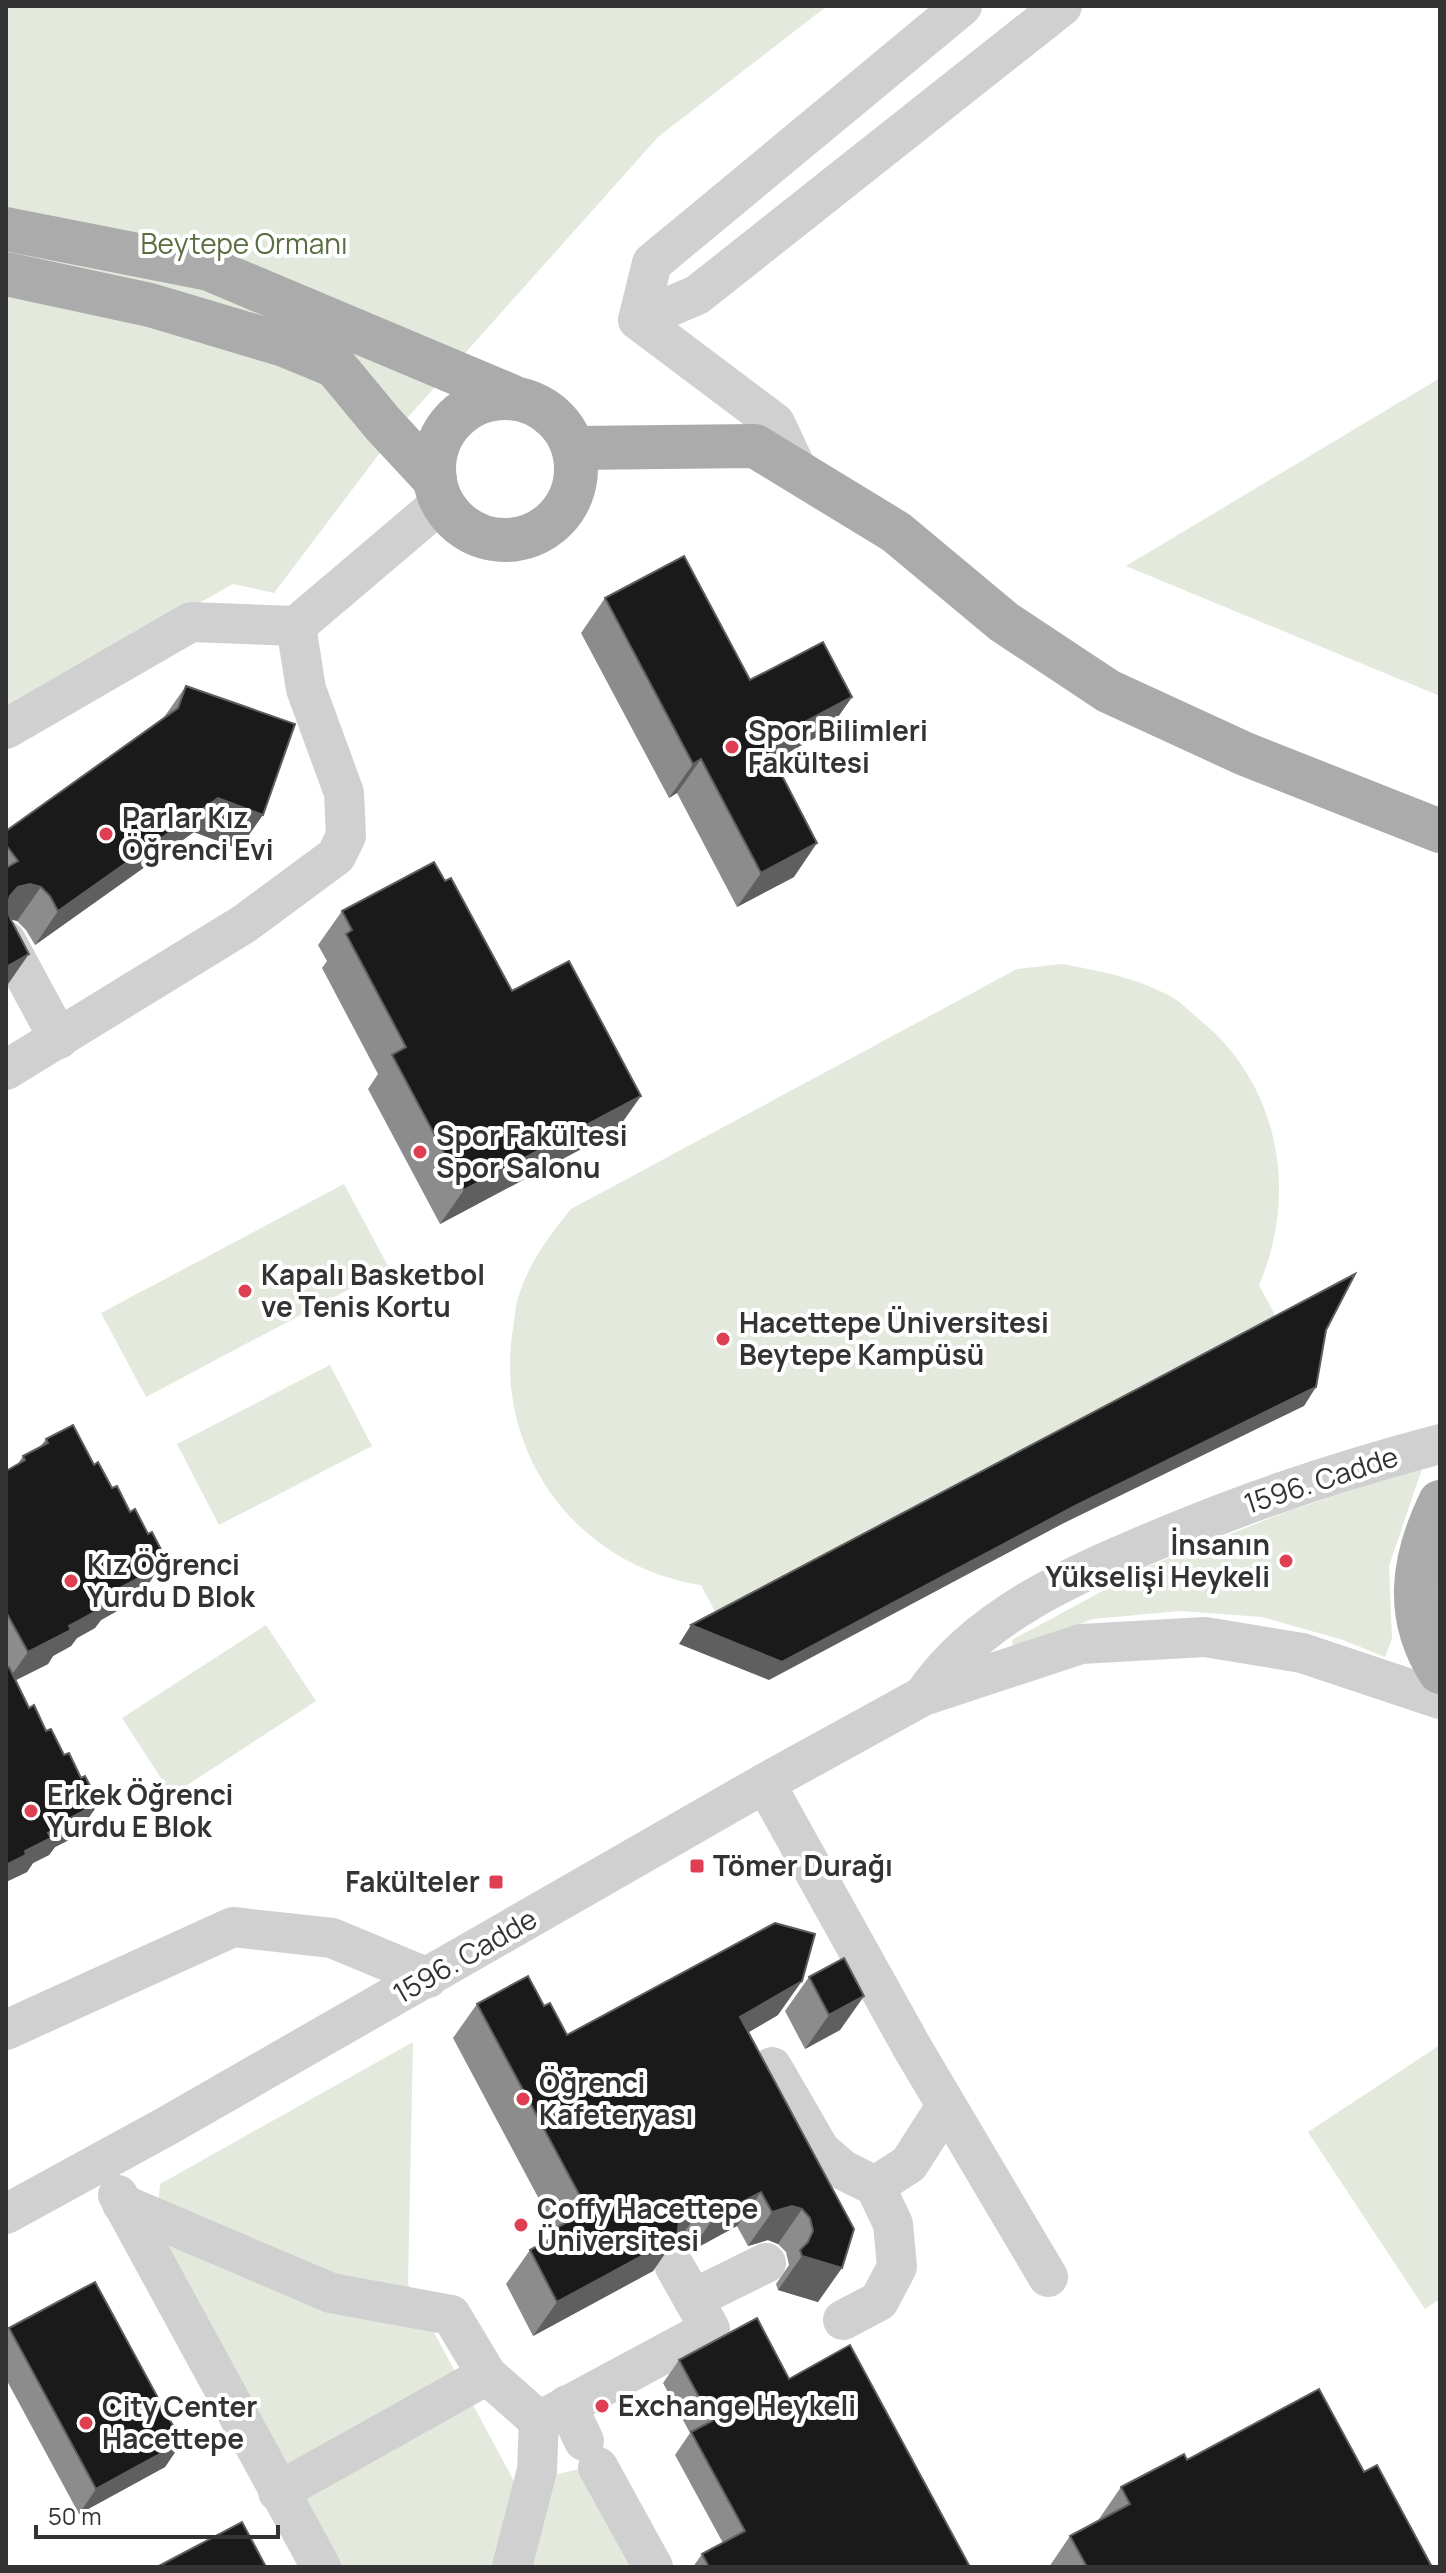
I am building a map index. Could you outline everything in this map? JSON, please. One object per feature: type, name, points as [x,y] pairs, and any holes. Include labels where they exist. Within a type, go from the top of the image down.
[{"type":"main road","points":[[6,229],[209,269],[545,409],[563,426],[574,448],[577,471],[573,494],[561,514],[543,530],[521,539],[498,540],[475,534],[456,521],[438,491],[335,366],[284,345],[150,305],[6,274]]},
{"type":"main road","points":[[438,491],[434,457],[442,435],[456,416],[476,403],[511,396]]},
{"type":"main road","points":[[574,448],[755,446],[896,532],[1004,622],[1108,691],[1245,754],[1440,831]]},
{"type":"main road","points":[[1440,1502],[1420,1550],[1415,1580],[1416,1607],[1424,1644],[1440,1672]]},
{"type":"street","points":[[638,320],[652,263],[962,6]]},
{"type":"street","points":[[638,320],[697,295],[1062,6]]},
{"type":"street","points":[[638,320],[775,423],[798,472]]},
{"type":"street","points":[[6,729],[191,622],[296,626],[438,491]]},
{"type":"street","points":[[6,1070],[244,924],[336,856],[346,836],[344,793],[306,689],[296,626]]},
{"type":"street","points":[[6,941],[59,1039]]},
{"type":"street","name":"1596. Cadde","points":[[923,1696],[940,1671],[990,1627],[1057,1584],[1249,1502],[1350,1468],[1440,1444]]},
{"type":"street","name":"1596. Cadde","points":[[6,2214],[923,1696],[1081,1644],[1205,1637],[1302,1653],[1440,1699]]},
{"type":"street","points":[[765,1783],[946,2106],[1048,2277]]},
{"type":"street","points":[[6,2030],[233,1927],[332,1938],[428,1978]]},
{"type":"street","points":[[772,2067],[820,2150],[843,2170],[875,2186],[893,2224],[897,2267],[879,2301],[843,2320]]},
{"type":"street","points":[[875,2186],[909,2164],[946,2106]]},
{"type":"street","points":[[100,2163],[321,2567]]},
{"type":"street","points":[[122,2204],[331,2293],[451,2315],[487,2375],[553,2413],[591,2454],[653,2567]]},
{"type":"street","points":[[512,2567],[553,2413],[710,2329],[684,2283],[766,2263]]},
{"type":"street","points":[[278,2492],[487,2375]]},
{"type":"green space","name":"Beytepe Ormanı","points":[[6,6],[827,6],[658,137],[401,425],[274,593],[233,584],[6,711]]},
{"type":"green space","points":[[1440,378],[1440,696],[1126,566]]},
{"type":"green space","points":[[1062,964],[1132,980],[1172,997],[1227,1046],[1248,1075],[1264,1108],[1274,1142],[1279,1178],[1278,1214],[1271,1250],[1259,1285],[1277,1319],[719,1619],[701,1585],[656,1574],[616,1554],[582,1528],[553,1496],[531,1459],[516,1418],[510,1374],[513,1328],[522,1286],[540,1251],[571,1209],[1017,969]]},
{"type":"green space","name":"Kapalı Basketbol ve Tenis Kortu","points":[[344,1184],[389,1268],[146,1397],[101,1313]]},
{"type":"green space","points":[[330,1365],[372,1446],[219,1525],[177,1444]]},
{"type":"green space","points":[[1423,1466],[1389,1566],[1392,1639],[1385,1657],[1343,1640],[1262,1617],[1180,1611],[1093,1619],[1013,1649],[1012,1640],[1149,1566],[1286,1512]]},
{"type":"green space","points":[[266,1625],[316,1701],[172,1795],[122,1718]]},
{"type":"green space","points":[[413,2042],[408,2284],[516,2485],[578,2469],[633,2567],[336,2567],[165,2251],[157,2219],[160,2184]]},
{"type":"green space","points":[[1440,2045],[1440,2299],[1425,2309],[1308,2132]]},
{"type":"building","points":[[684,556],[750,680],[823,642],[852,697],[765,743],[817,843],[761,873],[701,759],[693,764],[605,598]]},
{"type":"building","name":"Parlar Kız Öğrenci Evi","points":[[186,686],[295,724],[263,815],[218,798],[58,911],[41,887],[30,884],[18,887],[10,896],[7,907],[29,954],[6,967],[6,868],[18,861],[6,845],[6,831],[178,708]]},
{"type":"building","points":[[434,862],[445,881],[451,878],[512,991],[569,961],[641,1096],[464,1190],[392,1055],[406,1047],[346,934],[352,930],[342,911]]},
{"type":"building","points":[[1355,1274],[1326,1330],[1316,1387],[1075,1506],[782,1662],[691,1625]]},
{"type":"building","name":"Kız Öğrenci Yurdu D Blok","points":[[73,1425],[94,1465],[98,1462],[112,1488],[117,1486],[130,1512],[135,1509],[166,1559],[116,1590],[118,1594],[93,1608],[95,1612],[69,1626],[71,1630],[28,1652],[6,1612],[6,1471],[25,1460],[23,1456],[48,1443],[46,1439]]},
{"type":"building","points":[[9,1667],[29,1708],[34,1705],[46,1731],[51,1729],[64,1755],[69,1753],[81,1778],[85,1776],[99,1803],[48,1833],[51,1838],[6,1865],[6,1669]]},
{"type":"building","points":[[775,1923],[815,1934],[802,1981],[740,2017],[854,2229],[842,2268],[802,2256],[800,2250],[813,2231],[810,2218],[802,2209],[792,2206],[772,2212],[761,2192],[714,2217],[700,2210],[688,2213],[679,2222],[677,2237],[557,2302],[530,2250],[559,2234],[556,2228],[588,2211],[477,2004],[528,1976],[544,2006],[550,2003],[567,2035]]},
{"type":"building","points":[[844,1958],[864,1996],[829,2015],[809,1977]]},
{"type":"building","name":"City Center Hacettepe","points":[[95,2282],[182,2442],[96,2489],[9,2328]]},
{"type":"building","points":[[757,2318],[789,2379],[850,2345],[970,2567],[709,2567],[702,2554],[745,2531],[691,2432],[712,2421],[679,2360]]},
{"type":"building","points":[[1319,2389],[1364,2472],[1377,2465],[1432,2567],[1087,2567],[1070,2536],[1130,2504],[1121,2487],[1184,2454],[1187,2460]]},
{"type":"building","points":[[242,2522],[266,2567],[157,2567]]},
{"type":"place","name":"Spor Bilimleri Fakültesi","points":[[732,747]]},
{"type":"place","name":"Parlar Kız Öğrenci Evi","points":[[106,834]]},
{"type":"place","name":"Spor Fakültesi Spor Salonu","points":[[420,1152]]},
{"type":"place","name":"Kapalı Basketbol ve Tenis Kortu","points":[[245,1291]]},
{"type":"place","name":"Hacettepe Üniversitesi Beytepe Kampüsü","points":[[723,1339]]},
{"type":"place","name":"İnsanın Yükselişi Heykeli","points":[[1286,1561]]},
{"type":"place","name":"Kız Öğrenci Yurdu D Blok","points":[[71,1581]]},
{"type":"place","name":"Erkek Öğrenci Yurdu E Blok","points":[[31,1811]]},
{"type":"place","name":"Tömer Durağı","points":[[697,1866]]},
{"type":"place","name":"Fakülteler","points":[[496,1882]]},
{"type":"place","name":"Öğrenci Kafeteryası","points":[[523,2099]]},
{"type":"place","name":"Coffy Hacettepe Üniversitesi","points":[[521,2225]]},
{"type":"place","name":"Exchange Heykeli","points":[[602,2406]]},
{"type":"place","name":"City Center Hacettepe","points":[[86,2423]]}]
